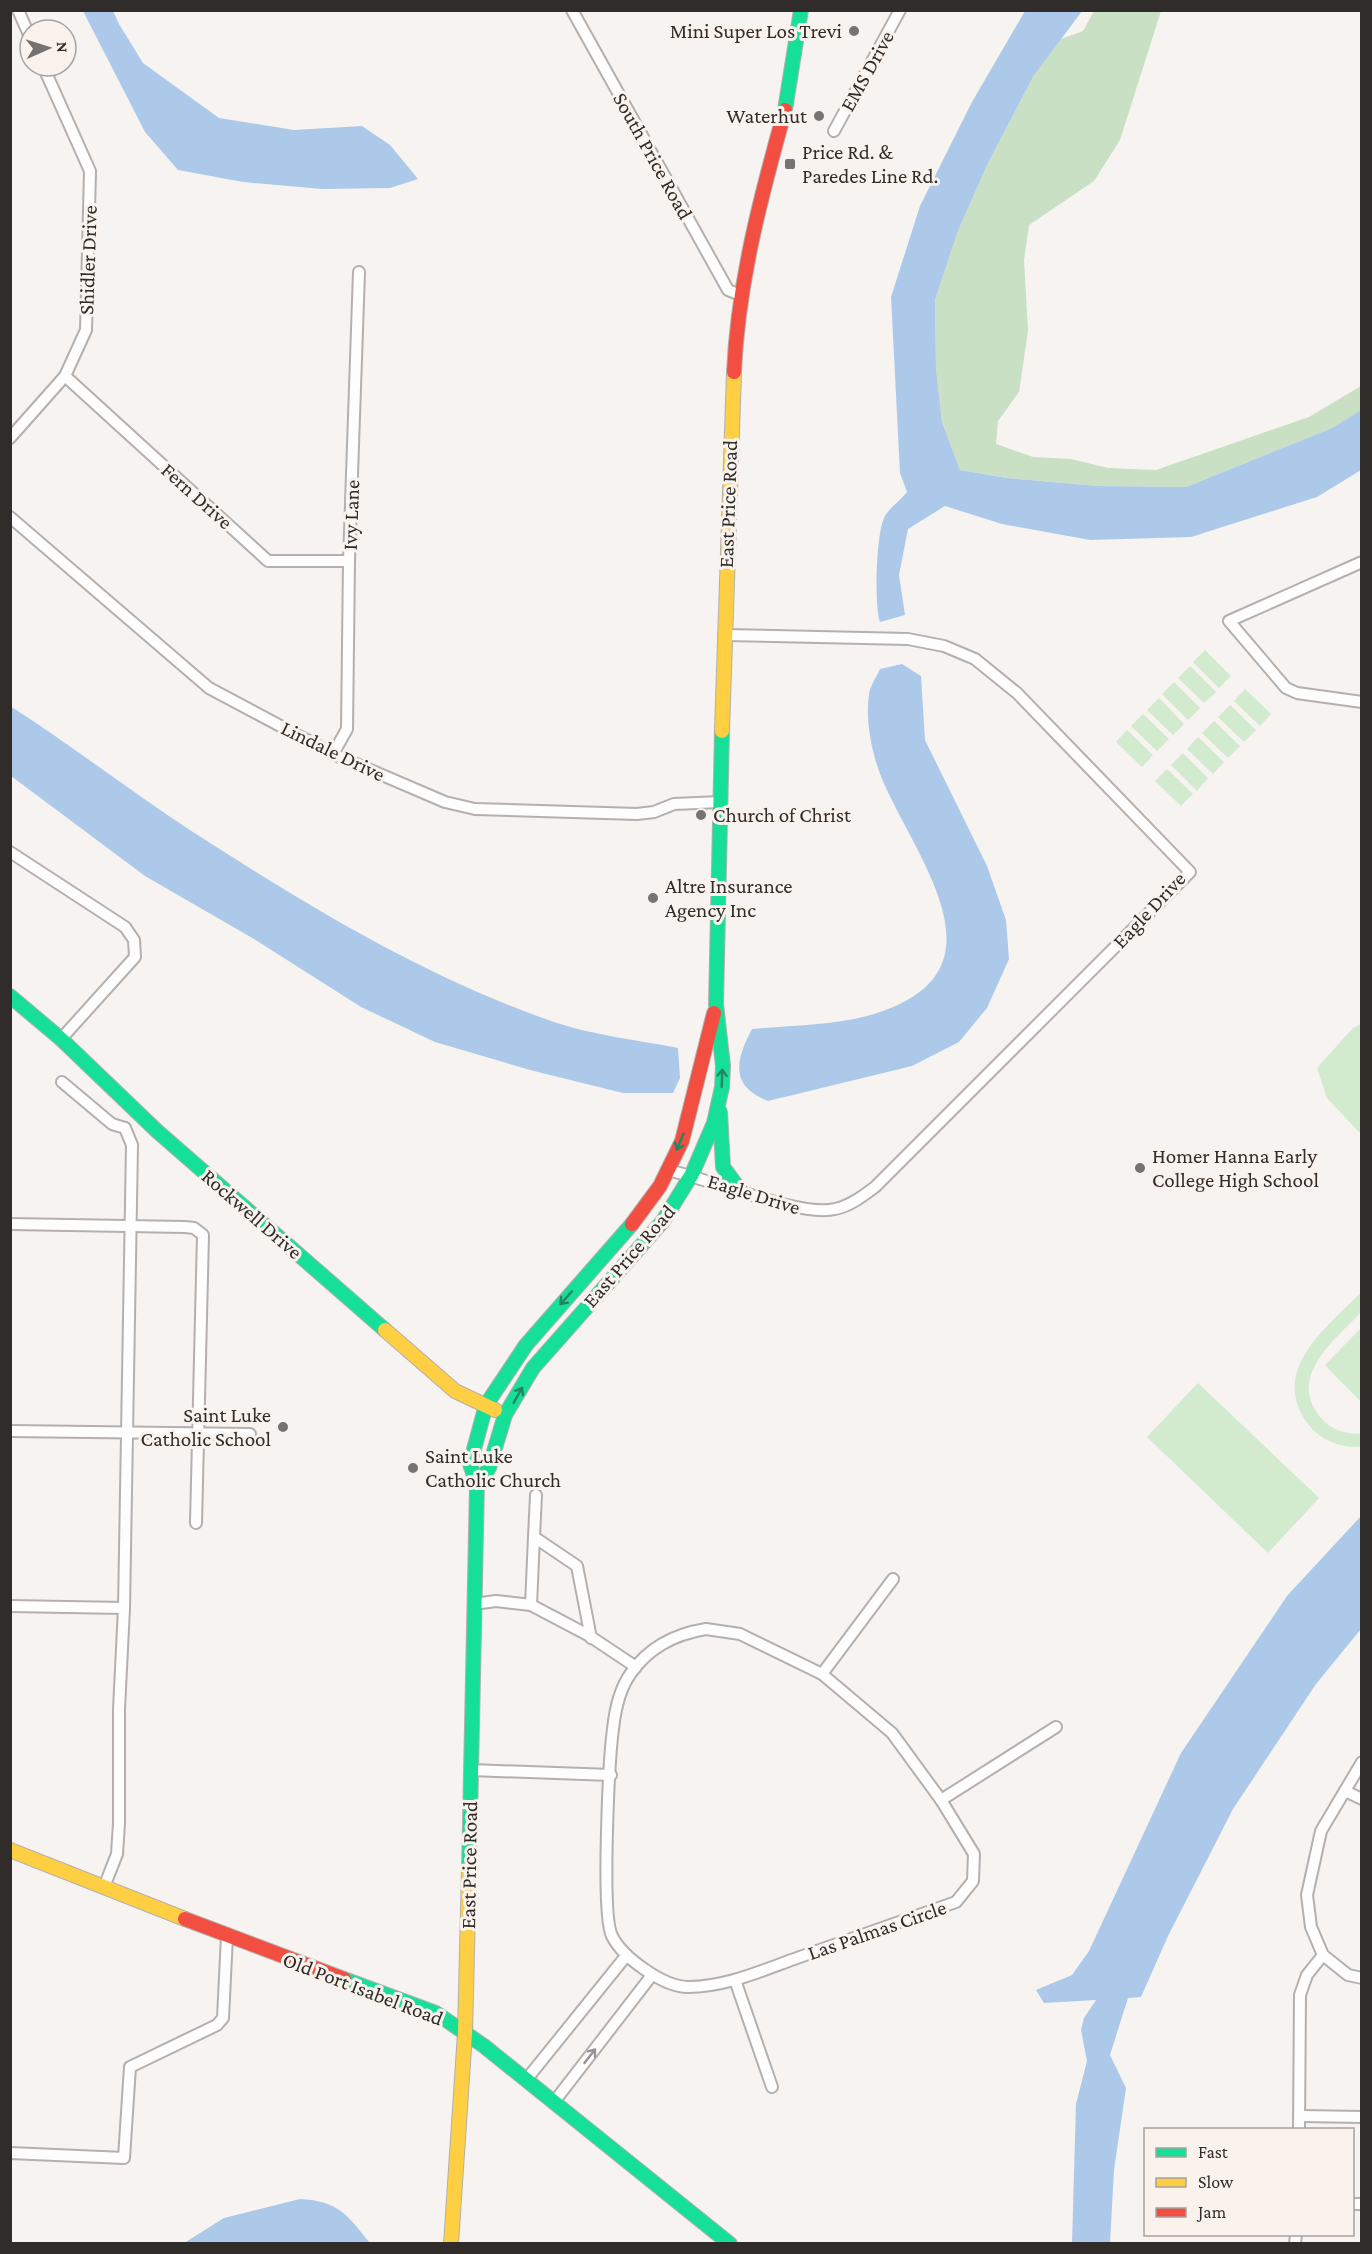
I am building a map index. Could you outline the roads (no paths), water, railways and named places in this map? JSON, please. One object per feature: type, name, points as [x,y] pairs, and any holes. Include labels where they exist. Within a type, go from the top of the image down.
[{"type":"main road","name":"East Price Road","points":[[477,1485],[489,1468],[505,1415],[547,1351],[663,1221],[693,1175],[719,1100],[723,1054],[716,1004],[732,370],[740,295],[754,224],[789,94],[801,10]]},
{"type":"main road","name":"Rockwell Drive","points":[[10,996],[139,1113],[455,1391],[505,1415]]},
{"type":"main road","name":"East Price Road","points":[[451,2244],[465,2033],[477,1485],[470,1464],[486,1405],[526,1345],[627,1231],[660,1186],[682,1141],[716,1004]]},
{"type":"main road","points":[[719,1100],[723,1167],[740,1190]]},
{"type":"main road","name":"Old Port Isabel Road","points":[[10,1850],[227,1936],[436,2013],[526,2080],[730,2244]]},
{"type":"street","name":"South Price Road","points":[[572,10],[728,290],[740,295]]},
{"type":"street","name":"EMS Drive","points":[[834,131],[900,10]]},
{"type":"street","name":"Shidler Drive","points":[[10,438],[65,376],[86,330],[90,171],[48,78]]},
{"type":"street","name":"Ivy Lane","points":[[333,754],[347,729],[349,561],[359,273]]},
{"type":"street","name":"Fern Drive","points":[[65,376],[268,561],[349,561]]},
{"type":"street","name":"Lindale Drive","points":[[10,517],[209,688],[333,754],[445,802],[475,809],[637,814],[654,812],[674,804],[720,802]]},
{"type":"street","points":[[1362,562],[1229,621],[1286,688],[1298,693],[1362,702]]},
{"type":"street","name":"Eagle Drive","points":[[667,1170],[693,1175],[808,1211],[834,1210],[858,1200],[875,1187],[1190,872],[1017,693],[975,659],[944,646],[908,639],[724,635]]},
{"type":"street","points":[[10,852],[125,927],[134,940],[135,957],[60,1039]]},
{"type":"street","points":[[62,1082],[112,1124],[125,1128]]},
{"type":"street","points":[[104,1887],[117,1854],[119,1823],[119,1709],[124,1608],[130,1202],[124,1189],[125,1128],[139,1113]]},
{"type":"street","points":[[10,1224],[185,1227],[194,1228],[203,1235],[196,1523]]},
{"type":"street","points":[[10,1431],[250,1434]]},
{"type":"street","points":[[531,1605],[536,1495]]},
{"type":"street","points":[[534,1538],[577,1566],[591,1638]]},
{"type":"street","points":[[822,1674],[893,1579]]},
{"type":"street","points":[[474,1604],[496,1601],[531,1605],[591,1638],[636,1668]]},
{"type":"street","points":[[10,1606],[124,1608]]},
{"type":"street","name":"Las Palmas Circle","points":[[706,1629],[740,1634],[822,1674],[892,1733],[941,1800],[974,1854],[973,1881],[956,1902],[735,1980],[687,1988],[652,1975],[626,1956],[611,1935],[606,1896],[613,1728],[621,1690],[636,1668],[658,1645],[682,1633],[706,1629]]},
{"type":"street","points":[[941,1800],[1056,1727]]},
{"type":"street","points":[[1362,1762],[1321,1831],[1307,1895],[1311,1927],[1323,1955],[1348,1975],[1362,1978]]},
{"type":"street","points":[[471,1770],[611,1775]]},
{"type":"street","points":[[1345,1791],[1362,1799]]},
{"type":"street","points":[[10,2153],[124,2158],[130,2067],[217,2025],[223,2019],[227,1936]]},
{"type":"street","points":[[1299,2128],[1300,1995],[1307,1975],[1323,1955]]},
{"type":"street","points":[[526,2080],[626,1956]]},
{"type":"street","points":[[554,2103],[652,1975]]},
{"type":"street","points":[[735,1980],[772,2087]]},
{"type":"street","points":[[1299,2116],[1362,2117]]},
{"type":"water","points":[[83,11],[113,11],[143,63],[219,118],[294,130],[362,126],[390,145],[418,179],[390,188],[322,189],[243,182],[178,170],[145,132]]},
{"type":"water","points":[[1025,11],[1082,11],[1033,77],[988,163],[958,231],[935,300],[936,368],[942,422],[960,470],[1007,478],[1097,486],[1186,487],[1332,428],[1361,410],[1361,470],[1317,497],[1191,537],[1090,540],[1002,524],[945,506],[908,529],[899,575],[905,615],[880,622],[877,601],[877,569],[882,524],[887,513],[907,492],[900,473],[891,297],[920,206],[972,102]]},
{"type":"water","points":[[902,664],[921,676],[925,740],[987,866],[1006,920],[1009,959],[987,1008],[959,1042],[912,1066],[768,1101],[747,1088],[739,1071],[742,1052],[752,1029],[828,1023],[874,1014],[915,995],[938,971],[946,943],[943,912],[931,878],[882,779],[872,748],[869,726],[868,704],[872,684],[880,669]]},
{"type":"water","points":[[10,706],[170,817],[236,859],[323,913],[413,962],[506,1004],[569,1027],[678,1048],[680,1078],[673,1093],[623,1093],[530,1070],[435,1042],[361,1007],[254,939],[145,876],[11,776]]},
{"type":"water","points":[[1361,1516],[1361,1629],[1316,1684],[1233,1809],[1168,1936],[1141,1997],[1128,1998],[1110,2055],[1126,2088],[1114,2170],[1110,2243],[1072,2243],[1076,2104],[1087,2061],[1081,2030],[1084,2018],[1096,2000],[1044,2003],[1036,1990],[1072,1975],[1089,1951],[1181,1753],[1287,1596]]},
{"type":"water","points":[[300,2199],[324,2203],[341,2211],[370,2243],[184,2243],[224,2218]]},
{"type":"place","name":"Mini Super Los Trevi","points":[[854,31]]},
{"type":"place","name":"Waterhut","points":[[819,116]]},
{"type":"place","name":"Price Rd. & Paredes Line Rd.","points":[[790,164]]},
{"type":"place","name":"Church of Christ","points":[[701,815]]},
{"type":"place","name":"Altre Insurance Agency Inc","points":[[653,898]]},
{"type":"place","name":"Homer Hanna Early College High School","points":[[1140,1168]]},
{"type":"place","name":"Saint Luke Catholic School","points":[[283,1427]]},
{"type":"place","name":"Saint Luke Catholic Church","points":[[413,1468]]}]
